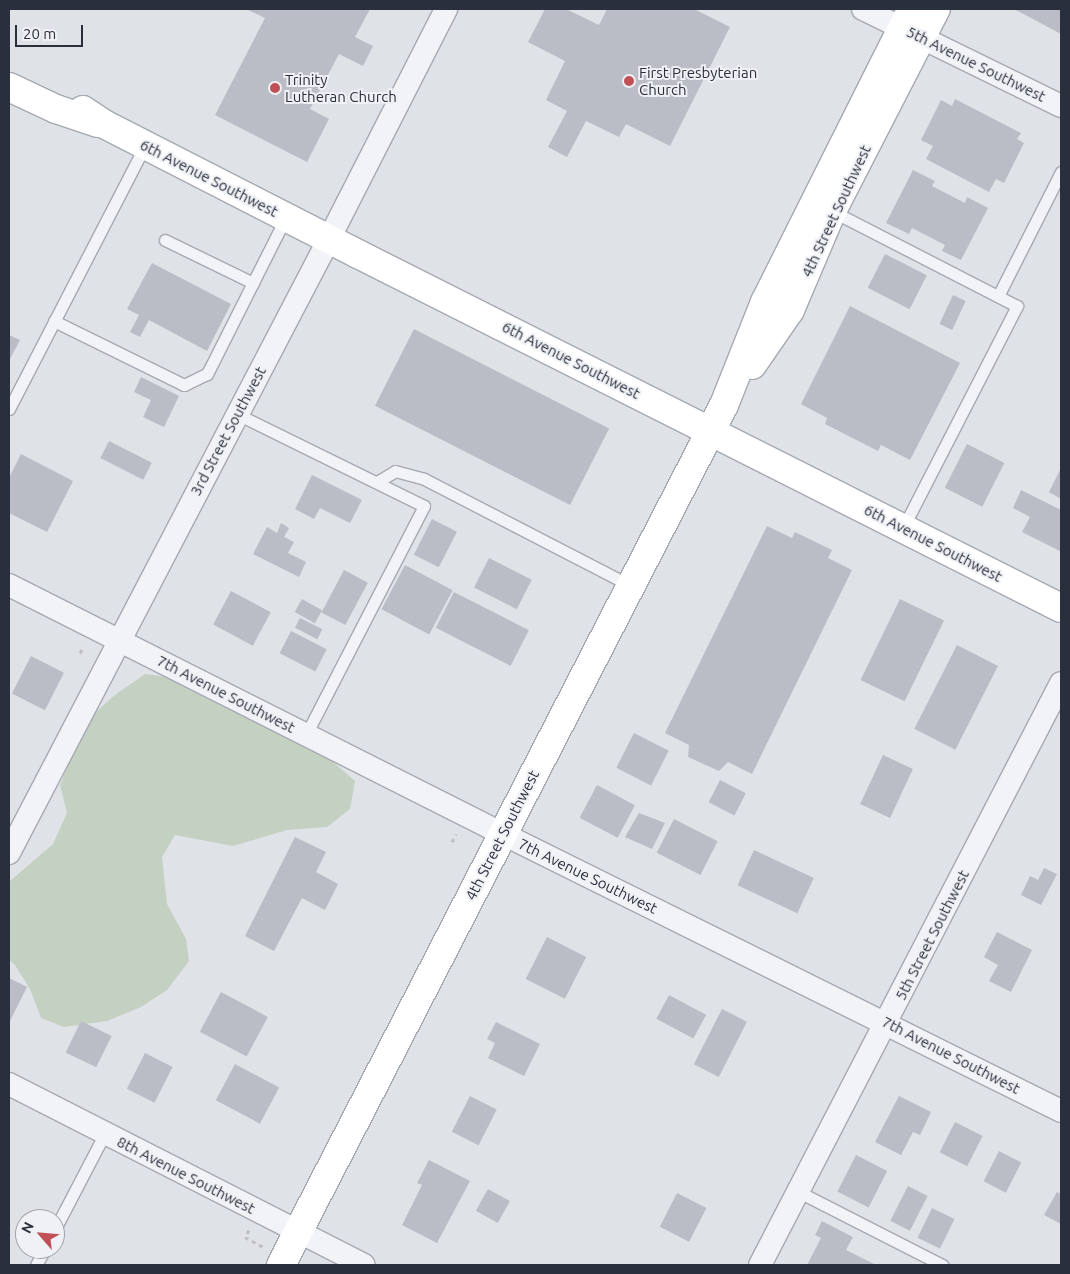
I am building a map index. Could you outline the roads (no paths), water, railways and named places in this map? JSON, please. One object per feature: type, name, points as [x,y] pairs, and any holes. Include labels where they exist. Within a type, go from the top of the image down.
[{"type":"street","name":"3rd Street Southwest","points":[[9,853],[329,239],[446,9]]},
{"type":"street","name":"5th Avenue Southwest","points":[[864,9],[912,25],[1061,106]]},
{"type":"street","name":"4th Street Southwest","points":[[281,1265],[711,431],[724,405],[765,302],[912,25],[936,9]]},
{"type":"street","name":"4th Street Southwest","points":[[724,405],[790,310],[912,25]]},
{"type":"street","name":"6th Avenue Southwest","points":[[9,87],[56,109],[93,117],[145,146],[1061,608]]},
{"type":"street","name":"7th Avenue Southwest","points":[[9,585],[502,834],[1061,1110]]},
{"type":"street","name":"5th Street Southwest","points":[[760,1265],[887,1023],[1061,683]]},
{"type":"street","name":"8th Avenue Southwest","points":[[9,1084],[364,1265]]},
{"type":"lane","points":[[9,409],[145,146]]},
{"type":"lane","points":[[998,296],[1061,172]]},
{"type":"lane","points":[[832,211],[1016,306],[903,528]]},
{"type":"lane","points":[[54,321],[184,385],[206,374],[286,217]]},
{"type":"lane","points":[[165,240],[253,283]]},
{"type":"lane","points":[[237,414],[424,506],[306,735]]},
{"type":"lane","points":[[377,482],[395,471],[424,479],[631,586]]},
{"type":"lane","points":[[65,1210],[105,1133]]},
{"type":"lane","points":[[799,1192],[942,1265]]},
{"type":"place","name":"First Presbyterian Church","points":[[629,81]]},
{"type":"place","name":"Trinity Lutheran Church","points":[[275,88]]}]
